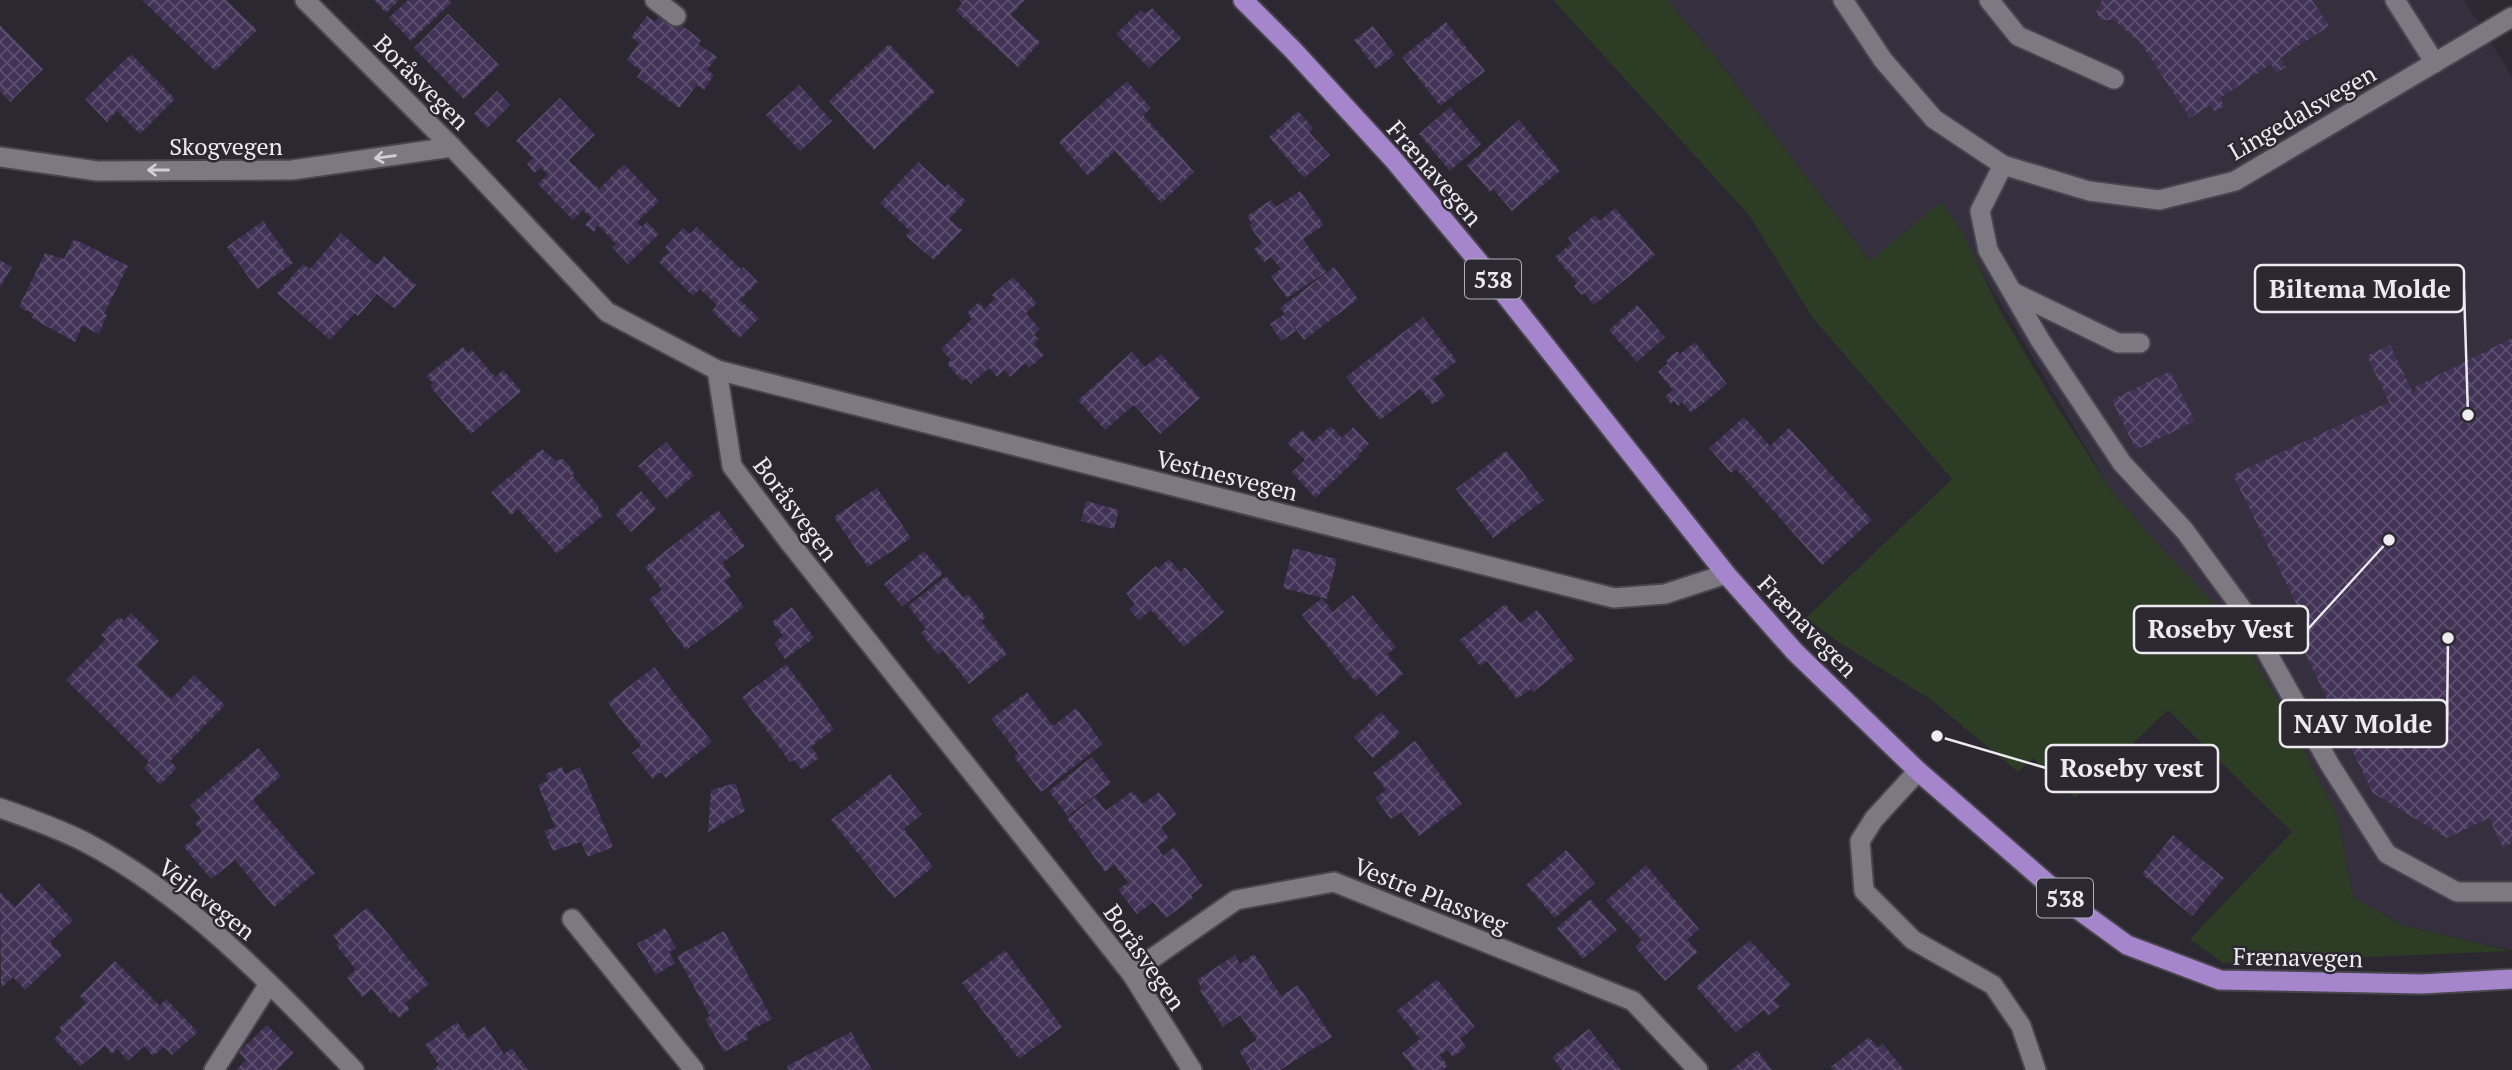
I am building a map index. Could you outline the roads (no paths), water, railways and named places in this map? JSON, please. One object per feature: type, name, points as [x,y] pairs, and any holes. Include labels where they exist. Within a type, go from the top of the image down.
[{"type":"main road","name":"Frænavegen","points":[[1243,0],[1293,50],[1488,273],[1726,574],[1795,652],[1918,771],[2073,905],[2127,944],[2220,980],[2423,984],[2512,979]]},
{"type":"street","name":"Boråsvegen","points":[[305,0],[452,147],[607,312],[717,370],[732,466],[1131,972],[1192,1070]]},
{"type":"street","points":[[655,0],[676,16]]},
{"type":"street","points":[[1989,0],[2018,36],[2114,79]]},
{"type":"street","points":[[2395,0],[2435,63]]},
{"type":"street","name":"Lingedalsvegen","points":[[1850,2],[1884,60],[1934,119],[2003,165],[2089,191],[2159,200],[2235,180],[2512,17]]},
{"type":"street","name":"Skogvegen","points":[[0,157],[96,171],[292,170],[452,147]]},
{"type":"street","points":[[2003,165],[1980,211],[1988,250],[2040,340],[2122,463],[2185,531],[2245,613],[2312,733],[2387,854],[2457,892],[2512,892]]},
{"type":"street","points":[[2012,292],[2118,343],[2140,343]]},
{"type":"street","name":"Vestnesvegen","points":[[717,370],[1614,598],[1665,593],[1726,574]]},
{"type":"street","points":[[1918,771],[1874,818],[1860,841],[1864,891],[1913,940],[1993,985],[2021,1026],[2036,1070]]},
{"type":"street","name":"Vejlevegen","points":[[0,808],[86,843],[193,914],[269,984],[354,1070]]},
{"type":"street","name":"Vestre Plassveg","points":[[1131,972],[1236,900],[1334,882],[1633,1001],[1698,1070]]},
{"type":"street","points":[[572,919],[694,1070]]},
{"type":"street","points":[[214,1070],[269,984]]},
{"type":"place","name":"Biltema Molde","points":[[2468,415]]},
{"type":"place","name":"Roseby Vest","points":[[2389,540]]},
{"type":"place","name":"NAV Molde","points":[[2448,638]]},
{"type":"place","name":"Roseby vest","points":[[1937,736]]}]
